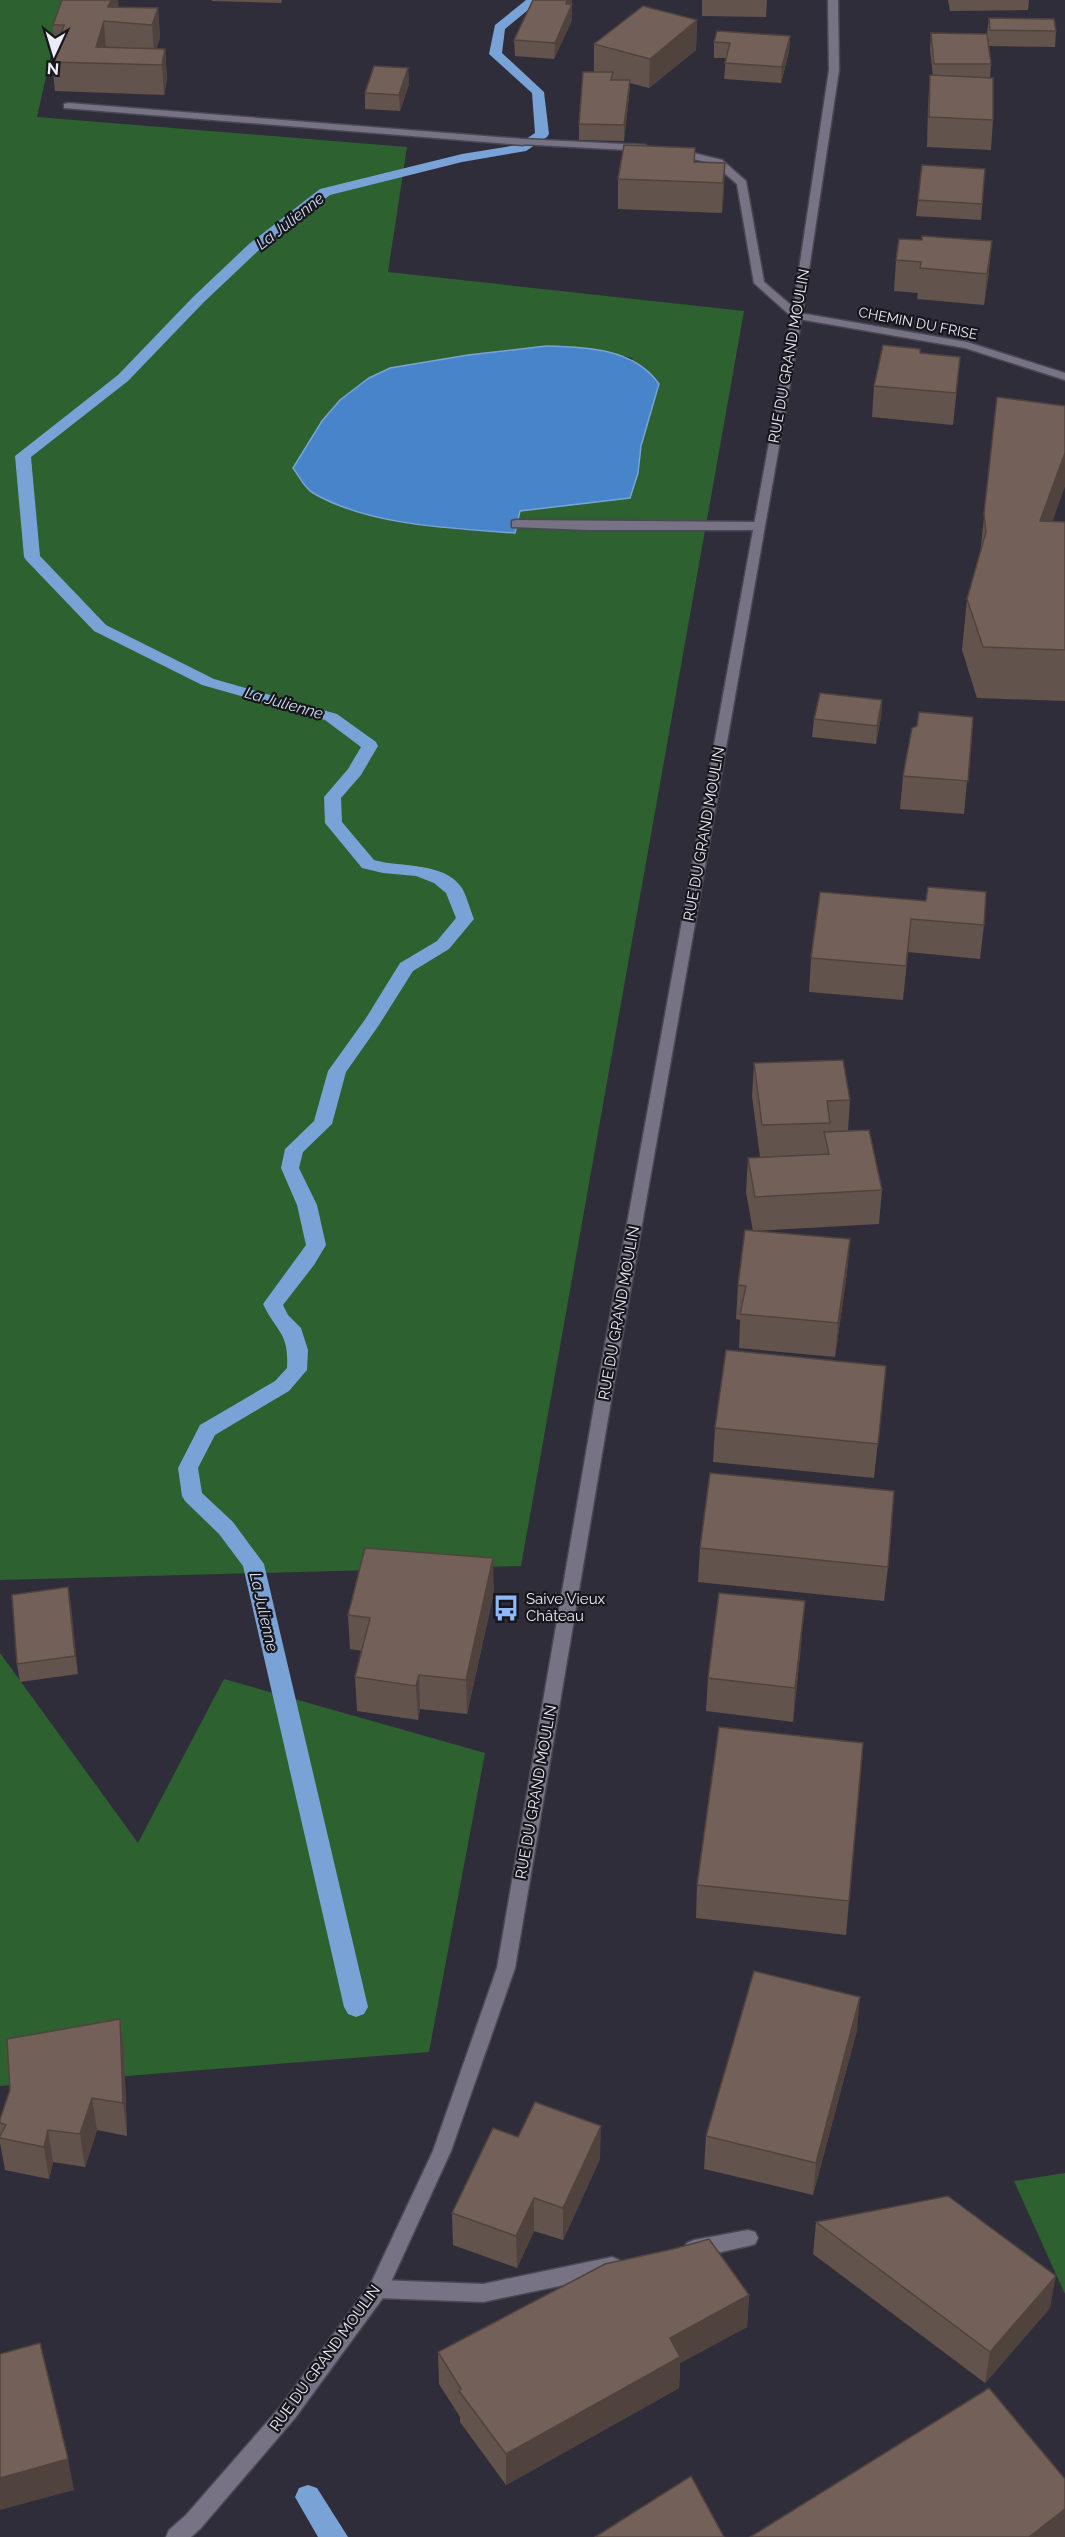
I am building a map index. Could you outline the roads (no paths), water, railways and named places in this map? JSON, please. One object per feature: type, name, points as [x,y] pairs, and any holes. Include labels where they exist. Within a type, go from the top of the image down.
[{"type":"street","name":"RUE DU GRAND MOULIN","points":[[176,2537],[192,2522],[288,2412],[378,2289],[442,2151],[506,1968],[607,1378],[797,316],[834,70],[833,0]]},
{"type":"street","points":[[68,106],[547,144],[654,148]]},
{"type":"street","points":[[666,149],[718,162],[742,183],[759,283],[797,316]]},
{"type":"street","name":"CHEMIN DU FRISE","points":[[797,316],[967,345],[1065,377]]},
{"type":"street","points":[[516,524],[758,526]]},
{"type":"street","points":[[679,2252],[748,2238]]},
{"type":"street","points":[[378,2289],[483,2293],[633,2262]]},
{"type":"water","points":[[546,346],[593,349],[623,356],[649,372],[659,384],[641,446],[638,473],[630,498],[520,511],[515,533],[438,527],[385,519],[335,504],[310,491],[293,468],[322,421],[340,400],[369,378],[390,368],[468,355]]},
{"type":"waterway","name":"La Julienne","points":[[356,2007],[253,1564],[226,1528],[192,1496],[188,1468],[207,1430],[282,1386],[297,1370],[298,1350],[291,1328],[280,1319],[273,1304],[316,1245],[307,1205],[290,1168],[294,1149],[323,1124],[337,1071],[373,1021],[406,967],[443,945],[465,919],[454,890],[440,879],[418,871],[383,868],[368,864],[334,823],[332,797],[355,771],[370,746],[331,717],[208,682],[100,628],[32,557],[23,456],[123,378],[198,300],[254,247],[325,192],[462,158],[521,148],[542,134],[538,92],[495,54],[499,28],[534,0]]},
{"type":"waterway","name":"La Julienne","points":[[308,2497],[335,2537]]},
{"type":"place","name":"Saive Vieux Château","points":[[506,1608]]}]
